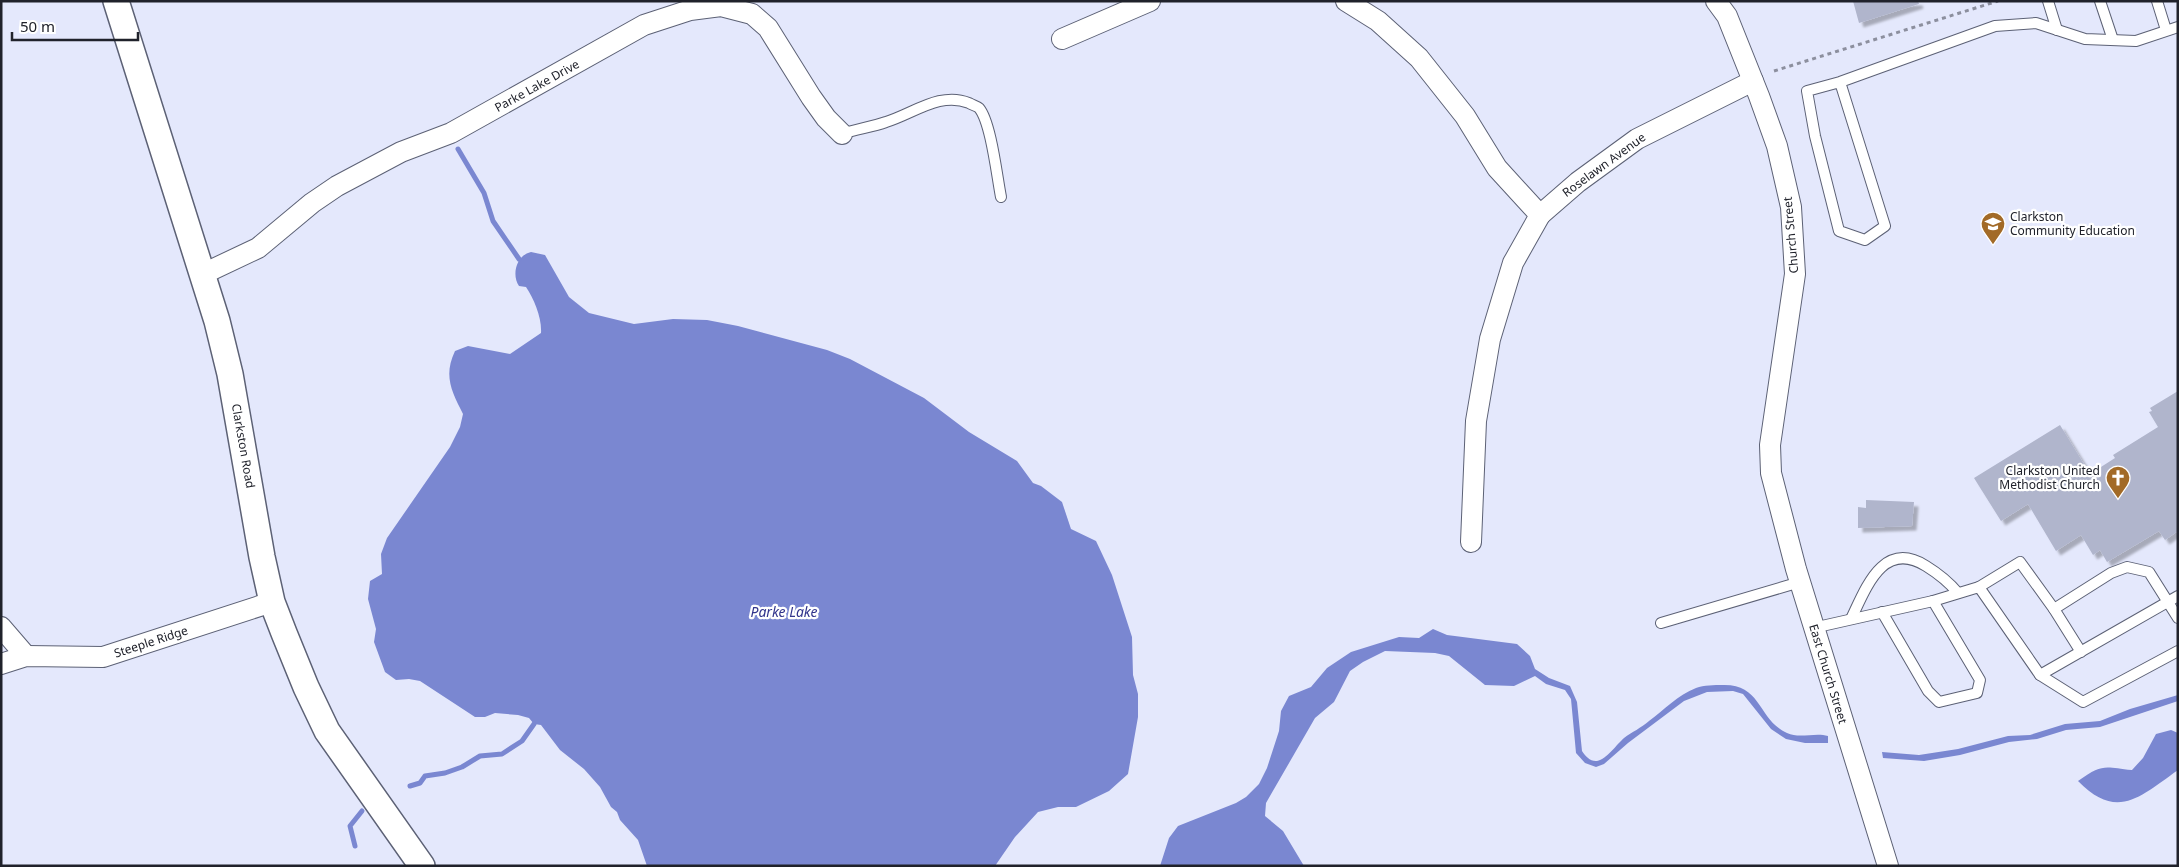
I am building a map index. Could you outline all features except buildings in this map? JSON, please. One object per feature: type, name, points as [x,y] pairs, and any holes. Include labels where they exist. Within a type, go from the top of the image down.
[{"type":"street","name":"Clarkston Road","points":[[116,1],[203,274],[230,374],[272,602],[306,687],[327,732],[422,866]]},
{"type":"street","points":[[1062,39],[1150,1]]},
{"type":"street","points":[[1346,1],[1378,21],[1420,58],[1465,116],[1497,168],[1540,215]]},
{"type":"street","name":"Church Street","points":[[1716,1],[1727,16],[1777,146],[1791,207],[1795,274],[1770,445],[1773,480]]},
{"type":"street","name":"Parke Lake Drive","points":[[203,274],[258,248],[312,203],[337,186],[401,152],[451,133],[644,26],[690,10],[722,6],[752,14],[768,28],[811,97],[842,134]]},
{"type":"street","name":"Roselawn Avenue","points":[[1471,542],[1476,421],[1490,339],[1513,263],[1540,215],[1578,182],[1636,139],[1753,81]]},
{"type":"street","name":"East Church Street","points":[[1773,480],[1813,628],[1888,866]]},
{"type":"street","name":"Steeple Ridge","points":[[1,664],[26,656],[103,657],[272,602]]},
{"type":"street","points":[[1,627],[26,656]]},
{"type":"lane","points":[[2048,1],[2057,30]]},
{"type":"lane","points":[[2100,1],[2113,40]]},
{"type":"lane","points":[[2157,1],[2166,30]]},
{"type":"lane","points":[[1840,82],[1885,226],[1865,240],[1838,231],[1815,136],[1807,91],[1840,82],[1995,26],[2036,23],[2085,39],[2113,40],[2136,40],[2178,27]]},
{"type":"lane","points":[[842,134],[868,125],[885,123],[931,103],[946,99],[961,100],[978,107],[985,120],[1000,197]]},
{"type":"lane","points":[[1851,619],[1868,585],[1892,559],[1901,557],[1916,560],[1946,579],[1958,593]]},
{"type":"lane","points":[[1813,628],[1933,601],[1979,587],[2020,562],[2054,609],[2081,652]]},
{"type":"lane","points":[[2054,609],[2111,574],[2126,567],[2149,572],[2178,618]]},
{"type":"lane","points":[[1661,623],[1800,582]]},
{"type":"lane","points":[[1979,587],[2040,675],[2082,702],[2178,651]]},
{"type":"lane","points":[[2040,675],[2178,596]]},
{"type":"lane","points":[[1882,612],[1928,691],[1939,702],[1977,693],[1980,680],[1933,601]]},
{"type":"path","points":[[1774,71],[1998,1]]},
{"type":"water","name":"Parke Lake","points":[[531,252],[545,255],[569,297],[589,313],[634,324],[673,319],[707,320],[738,326],[827,350],[850,359],[924,398],[969,432],[1017,461],[1033,483],[1041,486],[1062,502],[1071,529],[1096,541],[1112,575],[1132,637],[1133,675],[1138,694],[1138,717],[1128,774],[1109,791],[1076,807],[1058,807],[1038,812],[1015,837],[995,866],[647,866],[638,840],[620,820],[617,812],[611,807],[600,787],[584,769],[560,750],[541,725],[534,724],[529,718],[518,715],[495,713],[485,717],[475,717],[420,681],[409,679],[396,680],[385,672],[374,642],[376,629],[368,599],[370,581],[382,574],[381,554],[387,538],[450,447],[460,427],[463,414],[452,391],[449,376],[451,360],[455,351],[468,346],[510,354],[541,333],[539,315],[535,303],[526,287],[519,286],[516,276],[519,261]]},
{"type":"water","points":[[1433,629],[1447,635],[1517,644],[1530,656],[1535,669],[1549,678],[1570,686],[1577,702],[1582,751],[1586,757],[1593,761],[1601,760],[1624,738],[1683,695],[1696,688],[1709,685],[1736,686],[1745,690],[1753,696],[1770,720],[1787,733],[1802,736],[1828,736],[1828,743],[1805,743],[1786,739],[1771,729],[1743,694],[1733,691],[1707,692],[1684,701],[1628,743],[1604,764],[1596,767],[1585,763],[1576,753],[1571,699],[1565,690],[1546,684],[1535,676],[1514,686],[1485,685],[1449,656],[1435,653],[1385,651],[1350,671],[1334,702],[1315,718],[1266,803],[1265,816],[1283,831],[1304,866],[1160,866],[1169,838],[1178,826],[1236,803],[1246,797],[1259,784],[1267,768],[1279,731],[1281,711],[1289,696],[1311,687],[1327,668],[1351,652],[1399,637],[1419,638]]},
{"type":"water","points":[[2178,695],[2178,701],[2100,727],[2066,730],[2037,739],[2009,742],[1960,755],[1924,761],[1883,758],[1882,752],[1919,755],[1958,749],[2008,736],[2030,735],[2065,724],[2100,721],[2130,709]]},
{"type":"water","points":[[2171,730],[2178,733],[2178,770],[2140,796],[2128,801],[2105,800],[2092,793],[2078,781],[2099,769],[2132,770],[2143,758],[2156,734]]},
{"type":"waterway","points":[[458,149],[484,193],[493,221],[519,259]]},
{"type":"waterway","points":[[410,786],[420,783],[425,776],[445,773],[462,767],[480,756],[502,754],[522,741],[534,724]]},
{"type":"waterway","points":[[355,846],[350,826],[362,811]]},
{"type":"place","name":"Clarkston Community Education","points":[[1993,245]]},
{"type":"place","name":"Clarkston United Methodist Church","points":[[2118,499]]}]
